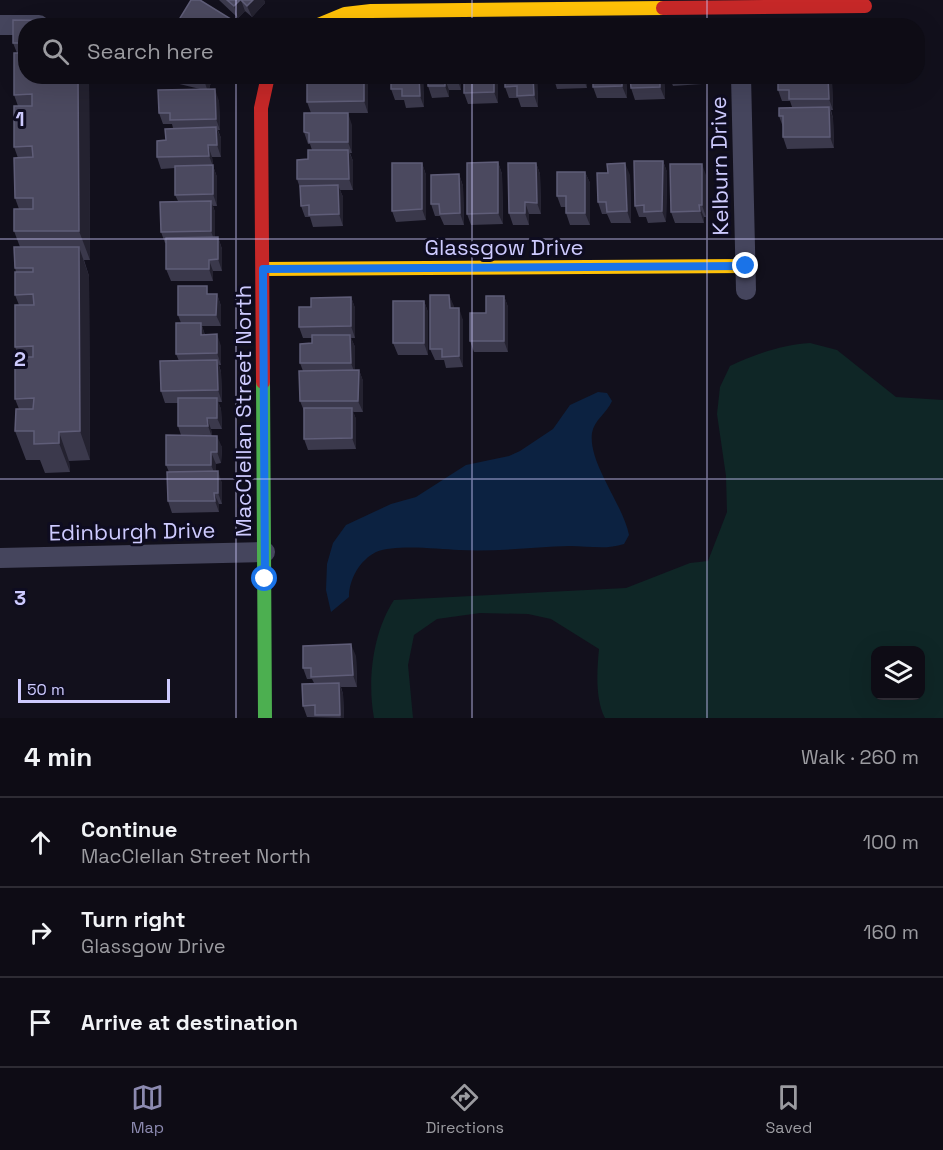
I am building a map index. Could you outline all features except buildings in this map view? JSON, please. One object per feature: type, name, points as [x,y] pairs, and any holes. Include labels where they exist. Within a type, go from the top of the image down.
[{"type":"street","points":[[335,18],[345,14],[371,11],[739,17],[865,6]]},
{"type":"street","points":[[0,25],[18,25]]},
{"type":"street","name":"MacClellan Street North","points":[[265,718],[261,108],[266,84]]},
{"type":"street","name":"Kelburn Drive","points":[[741,84],[746,290]]},
{"type":"street","name":"Glassgow Drive","points":[[263,269],[746,266]]},
{"type":"street","name":"Edinburgh Drive","points":[[0,558],[265,552]]},
{"type":"green space","points":[[810,343],[837,350],[896,397],[943,400],[943,718],[605,718],[598,693],[599,649],[551,619],[528,614],[480,613],[437,619],[414,635],[408,665],[413,718],[374,718],[371,688],[374,657],[381,627],[394,600],[626,588],[690,563],[708,561],[727,512],[726,476],[717,414],[720,387],[730,366],[789,346]]},
{"type":"water","points":[[598,392],[607,393],[612,401],[593,428],[592,445],[600,470],[626,523],[629,535],[624,544],[604,547],[570,546],[487,550],[394,548],[384,550],[370,555],[360,565],[351,584],[349,597],[331,612],[326,590],[327,564],[333,543],[346,525],[391,504],[416,497],[466,465],[509,456],[520,451],[553,429],[570,405]]},
{"type":"traffic: fast","points":[[263,382],[265,718]]},
{"type":"traffic: slow","points":[[335,18],[345,14],[371,11],[663,8]]},
{"type":"traffic: slow","points":[[263,269],[746,266]]},
{"type":"traffic: jam","points":[[663,8],[865,6]]},
{"type":"traffic: jam","points":[[263,382],[261,108],[266,84]]},
{"type":"route","points":[[265,579],[263,269],[746,266]]}]
